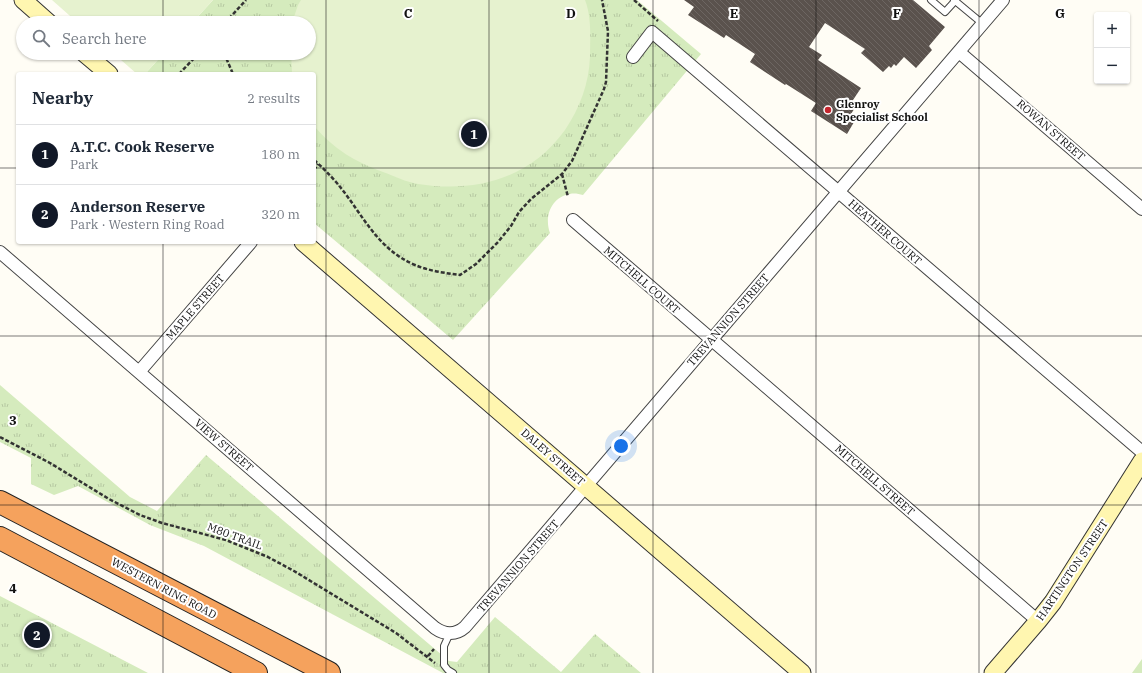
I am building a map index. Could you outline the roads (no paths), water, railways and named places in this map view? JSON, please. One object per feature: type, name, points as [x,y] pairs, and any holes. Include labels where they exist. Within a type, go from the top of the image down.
[{"type":"highway","name":"WESTERN RING ROAD","points":[[0,502],[329,673]]},
{"type":"highway","points":[[0,538],[256,673]]},
{"type":"street","points":[[23,0],[42,16]]},
{"type":"street","name":"TREVANNION STREET","points":[[450,633],[457,632],[465,627],[1003,0]]},
{"type":"street","name":"HEATHER COURT","points":[[633,57],[652,32],[1142,452]]},
{"type":"street","name":"ROWAN STREET","points":[[959,52],[1142,209]]},
{"type":"street","points":[[92,60],[107,72]]},
{"type":"street","name":"MITCHELL COURT","points":[[573,220],[712,340]]},
{"type":"street","name":"MAPLE STREET","points":[[139,372],[249,244]]},
{"type":"street","name":"DALEY STREET","points":[[305,244],[802,673]]},
{"type":"street","name":"VIEW STREET","points":[[0,252],[435,628],[442,632],[450,633]]},
{"type":"street","name":"MITCHELL STREET","points":[[712,340],[1038,621]]},
{"type":"street","name":"HARTINGTON STREET","points":[[994,673],[1053,602],[1142,461]]},
{"type":"lane","points":[[931,0],[945,12],[954,0],[983,24]]},
{"type":"lane","points":[[450,633],[444,646],[445,666],[452,672]]},
{"type":"place","name":"Glenroy Specialist School","points":[[828,110]]},
{"type":"place","name":"A.T.C. Cook Reserve","points":[[474,134]]},
{"type":"place","name":"Anderson Reserve","points":[[37,635]]}]
